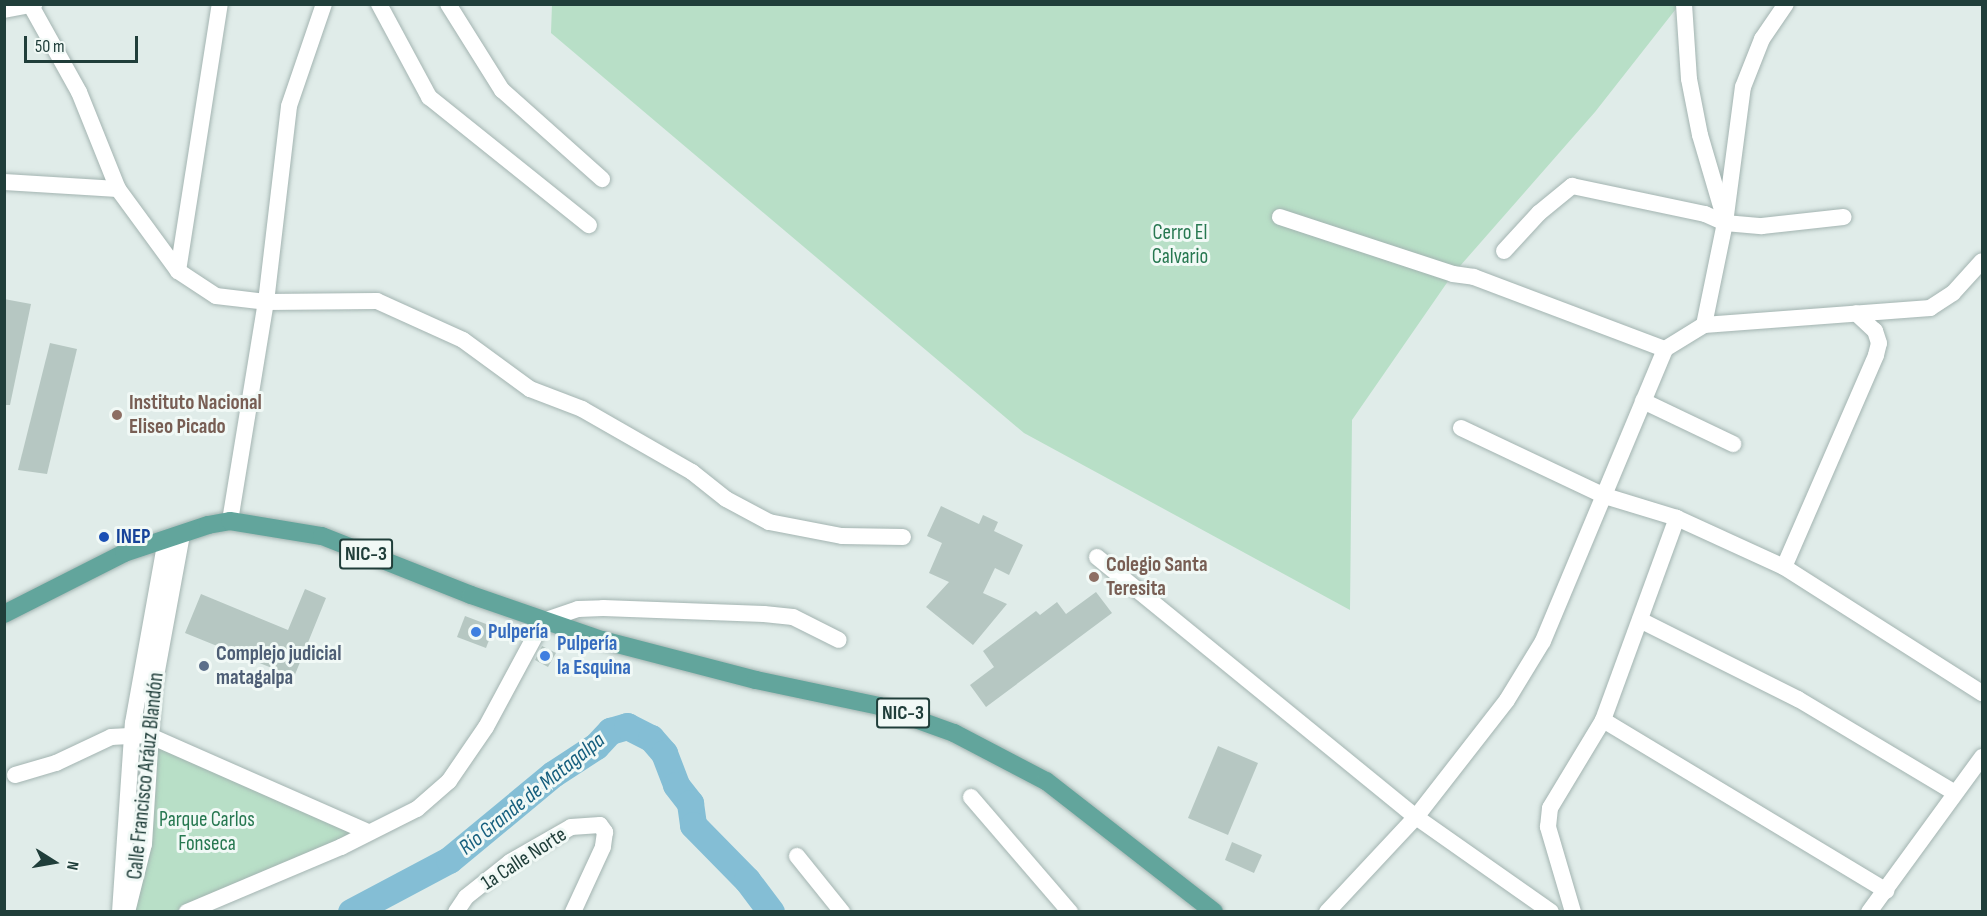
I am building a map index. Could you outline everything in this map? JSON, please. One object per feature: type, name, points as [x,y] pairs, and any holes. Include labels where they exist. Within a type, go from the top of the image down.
[{"type":"main road","name":"NIC-3","points":[[4,614],[123,553],[230,521],[322,536],[543,621],[733,674],[879,706],[954,733],[1046,781],[1214,912]]},
{"type":"street","points":[[230,521],[266,302],[289,106],[324,4]]},
{"type":"street","points":[[379,4],[429,97],[590,225]]},
{"type":"street","points":[[447,4],[502,90],[602,178]]},
{"type":"street","points":[[1684,4],[1689,79],[1698,124],[1725,223]]},
{"type":"street","points":[[1704,325],[1725,223],[1743,87],[1762,39],[1786,4]]},
{"type":"street","points":[[4,10],[31,5],[79,92],[118,189],[178,271],[216,296],[266,302],[377,301],[463,340],[530,389],[582,410],[692,472],[726,500],[769,522],[842,536],[903,537]]},
{"type":"street","points":[[178,271],[219,5]]},
{"type":"street","points":[[4,182],[118,189]]},
{"type":"street","points":[[1504,251],[1539,213],[1572,186],[1705,214],[1725,223],[1762,226],[1844,217]]},
{"type":"street","points":[[1280,217],[1453,274],[1474,277],[1665,349]]},
{"type":"street","points":[[1327,912],[1416,817],[1507,700],[1543,641],[1665,349],[1704,325],[1930,308],[1953,293],[1983,261]]},
{"type":"street","points":[[1784,567],[1876,355],[1879,343],[1875,331],[1856,313]]},
{"type":"street","points":[[1643,401],[1733,444]]},
{"type":"street","points":[[1461,428],[1605,496],[1677,518],[1784,567],[1983,693]]},
{"type":"street","points":[[1573,912],[1548,827],[1550,808],[1602,720],[1677,518]]},
{"type":"street","name":"Calle Francisco Aráuz Blandón","points":[[120,912],[140,734],[161,641],[174,537]]},
{"type":"street","points":[[1097,557],[1416,817],[1551,912]]},
{"type":"street","points":[[187,912],[341,847],[417,809],[449,781],[486,727],[543,621],[578,609],[603,608],[764,614],[793,617],[839,640]]},
{"type":"street","points":[[1640,620],[1798,699],[1955,793]]},
{"type":"street","points":[[1602,720],[1886,891]]},
{"type":"street","points":[[15,775],[56,762],[111,737],[140,734],[368,832]]},
{"type":"street","name":"Calle Francisco Aráuz Blandón","points":[[127,912],[144,844],[140,734]]},
{"type":"street","points":[[1869,912],[1983,757]]},
{"type":"street","points":[[971,797],[1070,912]]},
{"type":"street","name":"1a Calle Norte","points":[[456,912],[466,897],[510,862],[571,827],[600,825],[605,832],[603,847],[573,912]]},
{"type":"street","points":[[797,856],[842,912]]},
{"type":"green space","name":"Cerro El Calvario","points":[[552,4],[1679,5],[1595,112],[1453,274],[1352,420],[1350,610],[1024,433],[551,33]]},
{"type":"green space","name":"Parque Carlos Fonseca","points":[[148,735],[368,832],[184,911],[127,912],[136,887]]},
{"type":"building","points":[[4,299],[31,304],[10,405],[4,405]]},
{"type":"building","points":[[50,343],[77,349],[47,474],[18,470]]},
{"type":"building","points":[[941,506],[979,524],[983,515],[998,522],[994,531],[1023,545],[1009,575],[995,568],[983,593],[1007,604],[973,645],[926,607],[949,582],[929,573],[942,543],[927,536]]},
{"type":"building","points":[[305,589],[326,598],[294,677],[185,633],[201,594],[288,630]]},
{"type":"building","points":[[1096,592],[1112,613],[986,707],[970,685],[994,667],[983,651],[1036,611],[1040,615],[1057,602],[1066,614]]},
{"type":"building","name":"Pulpería","points":[[465,616],[494,627],[486,648],[457,637]]},
{"type":"building","name":"Pulpería la Esquina","points":[[542,646],[556,653],[548,667],[535,660]]},
{"type":"building","points":[[1218,746],[1258,763],[1228,835],[1188,818]]},
{"type":"building","points":[[1232,842],[1262,855],[1254,873],[1225,860]]},
{"type":"waterway","name":"Río Grande de Matagalpa","points":[[351,912],[449,860],[553,774],[596,746],[610,731],[627,726],[651,738],[664,753],[676,785],[690,803],[693,825],[747,880],[771,912]]},
{"type":"place","name":"Instituto Nacional Eliseo Picado","points":[[117,415]]},
{"type":"place","name":"INEP","points":[[104,537]]},
{"type":"place","name":"Colegio Santa Teresita","points":[[1094,577]]},
{"type":"place","name":"Pulpería","points":[[476,632]]},
{"type":"place","name":"Pulpería la Esquina","points":[[545,656]]},
{"type":"place","name":"Complejo judicial matagalpa","points":[[204,666]]}]
